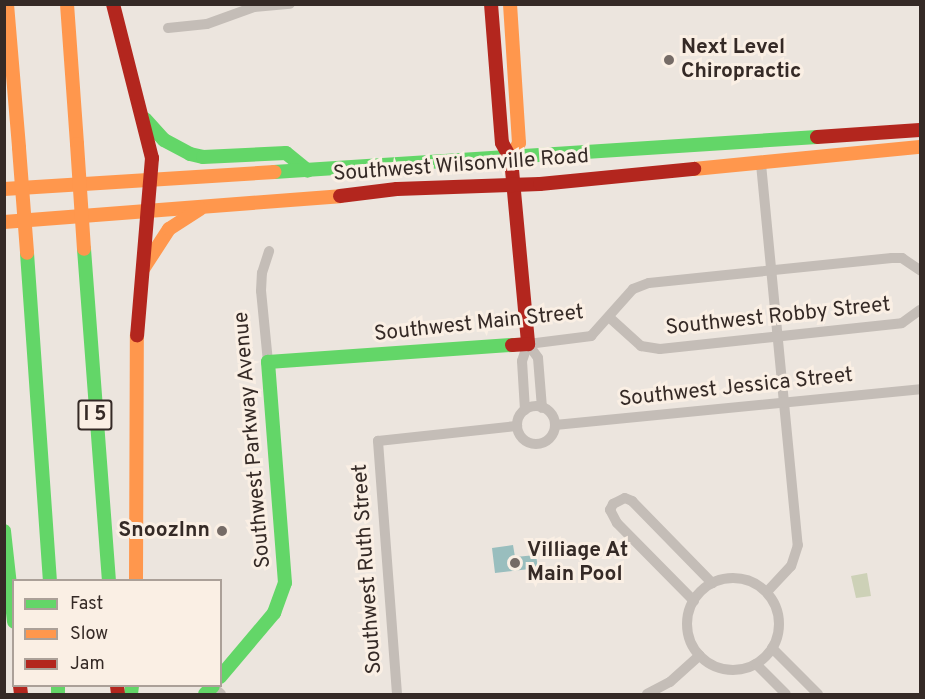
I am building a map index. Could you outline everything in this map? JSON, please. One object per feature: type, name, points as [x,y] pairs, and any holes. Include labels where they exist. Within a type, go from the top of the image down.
[{"type":"main road","points":[[7,4],[50,579]]},
{"type":"main road","name":"I 5","points":[[67,4],[109,579]]},
{"type":"main road","name":"I 5","points":[[113,4],[152,158],[140,276],[136,579]]},
{"type":"main road","points":[[491,4],[502,142],[511,159],[528,344]]},
{"type":"main road","points":[[510,4],[519,143],[511,159]]},
{"type":"main road","name":"I 5","points":[[142,115],[164,140],[190,154],[202,157],[286,153],[308,171]]},
{"type":"main road","name":"Southwest Wilsonville Road","points":[[4,189],[150,178],[511,159],[921,130]]},
{"type":"main road","name":"Southwest Wilsonville Road","points":[[4,222],[146,214],[397,189],[513,184],[761,164],[921,147]]},
{"type":"main road","points":[[140,276],[167,231],[200,209]]},
{"type":"main road","name":"Southwest Main Street","points":[[268,362],[528,344]]},
{"type":"main road","name":"Southwest Parkway Avenue","points":[[222,675],[270,619],[285,583],[286,556],[268,362]]},
{"type":"main road","points":[[4,531],[12,603]]},
{"type":"street","points":[[168,28],[207,24],[254,7],[290,4]]},
{"type":"street","points":[[761,164],[798,544],[791,566],[767,592]]},
{"type":"street","name":"Southwest Parkway Avenue","points":[[268,362],[261,291],[262,273],[269,251]]},
{"type":"street","name":"Southwest Main Street","points":[[528,344],[591,336],[610,318],[627,294],[641,284],[892,258],[902,258],[921,270]]},
{"type":"street","name":"Southwest Robby Street","points":[[610,318],[641,346],[650,348],[902,324],[921,310]]},
{"type":"street","points":[[528,344],[538,358],[542,408],[555,425],[549,438],[536,444],[522,439],[516,426],[525,410],[522,361],[528,344]]},
{"type":"street","name":"Southwest Jessica Street","points":[[555,425],[921,388]]},
{"type":"street","points":[[525,410],[542,408]]},
{"type":"street","name":"Southwest Ruth Street","points":[[397,694],[378,441],[516,426]]},
{"type":"street","points":[[694,601],[617,524],[610,510],[613,504],[625,498],[636,504],[712,583]]},
{"type":"street","points":[[735,578],[747,580],[767,592],[779,616],[772,648],[756,664],[724,669],[700,655],[688,631],[694,601],[712,583],[735,578]]},
{"type":"street","points":[[772,648],[818,694]]},
{"type":"street","points":[[647,694],[670,682],[700,655]]},
{"type":"street","points":[[756,664],[786,694]]},
{"type":"green space","points":[[867,573],[871,596],[856,598],[851,576]]},
{"type":"water","name":"Villiage At Main Pool","points":[[513,545],[515,557],[536,555],[538,568],[495,573],[492,548]]},
{"type":"traffic: fast","points":[[145,119],[164,140],[190,154],[203,157],[286,153],[308,171]]},
{"type":"traffic: fast","points":[[274,172],[817,137]]},
{"type":"traffic: fast","points":[[84,249],[109,579]]},
{"type":"traffic: fast","points":[[27,253],[50,579]]},
{"type":"traffic: fast","points":[[222,675],[274,613],[285,583],[268,362],[512,345]]},
{"type":"traffic: fast","points":[[4,531],[12,603]]},
{"type":"traffic: fast","points":[[58,687],[58,694]]},
{"type":"traffic: fast","points":[[131,694],[132,687]]},
{"type":"traffic: fast","points":[[205,694],[212,687]]},
{"type":"traffic: slow","points":[[7,4],[19,148]]},
{"type":"traffic: slow","points":[[67,4],[77,144]]},
{"type":"traffic: slow","points":[[510,4],[519,143],[511,159]]},
{"type":"traffic: slow","points":[[77,144],[84,249]]},
{"type":"traffic: slow","points":[[694,169],[920,147]]},
{"type":"traffic: slow","points":[[19,148],[27,253]]},
{"type":"traffic: slow","points":[[4,189],[274,172]]},
{"type":"traffic: slow","points":[[4,222],[340,196]]},
{"type":"traffic: slow","points":[[143,269],[169,229],[200,209]]},
{"type":"traffic: slow","points":[[136,579],[137,335]]},
{"type":"traffic: jam","points":[[113,4],[152,158],[137,335]]},
{"type":"traffic: jam","points":[[491,4],[502,143],[511,159],[528,344],[512,345]]},
{"type":"traffic: jam","points":[[817,137],[920,130]]},
{"type":"traffic: jam","points":[[340,196],[397,189],[540,184],[694,169]]},
{"type":"traffic: jam","points":[[20,687],[21,694]]},
{"type":"traffic: jam","points":[[117,687],[118,694]]},
{"type":"place","name":"Next Level Chiropractic","points":[[669,60]]},
{"type":"place","name":"SnoozInn","points":[[222,531]]},
{"type":"place","name":"Villiage At Main Pool","points":[[515,563]]}]
